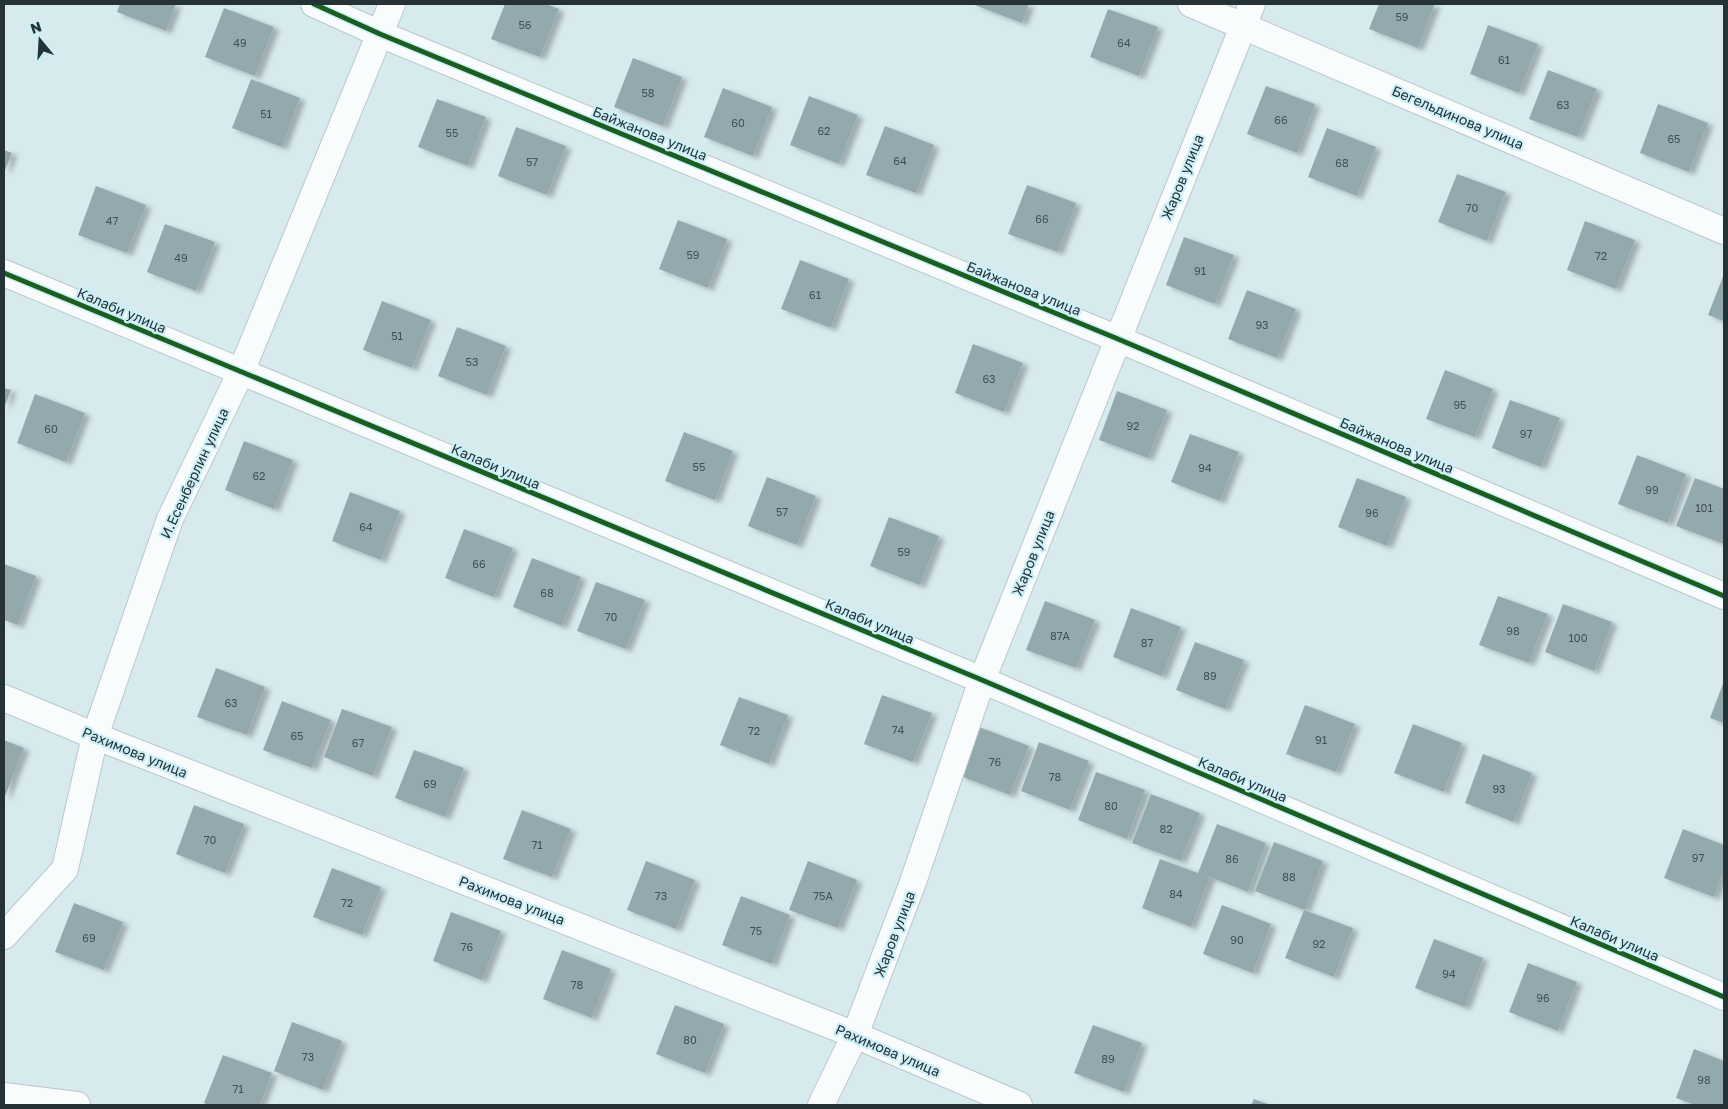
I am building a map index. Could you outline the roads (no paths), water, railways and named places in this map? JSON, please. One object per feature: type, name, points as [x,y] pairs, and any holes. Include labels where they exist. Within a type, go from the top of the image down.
[{"type":"street","name":"Байжанова улица","points":[[314,4],[380,34],[1118,339],[1724,596]]},
{"type":"street","name":"И.Есенберлин улица","points":[[4,936],[65,869],[95,736],[170,519],[241,372],[392,4]]},
{"type":"street","name":"Бегельдинова улица","points":[[1190,4],[1247,14],[1724,231]]},
{"type":"street","name":"Жаров улица","points":[[821,1105],[856,1035],[913,882],[982,680],[1247,14]]},
{"type":"street","name":"Калаби улица","points":[[4,273],[982,680],[1724,997]]},
{"type":"street","name":"Рахимова улица","points":[[4,698],[95,736],[856,1035],[1019,1105]]},
{"type":"street","points":[[4,1096],[77,1105]]}]
